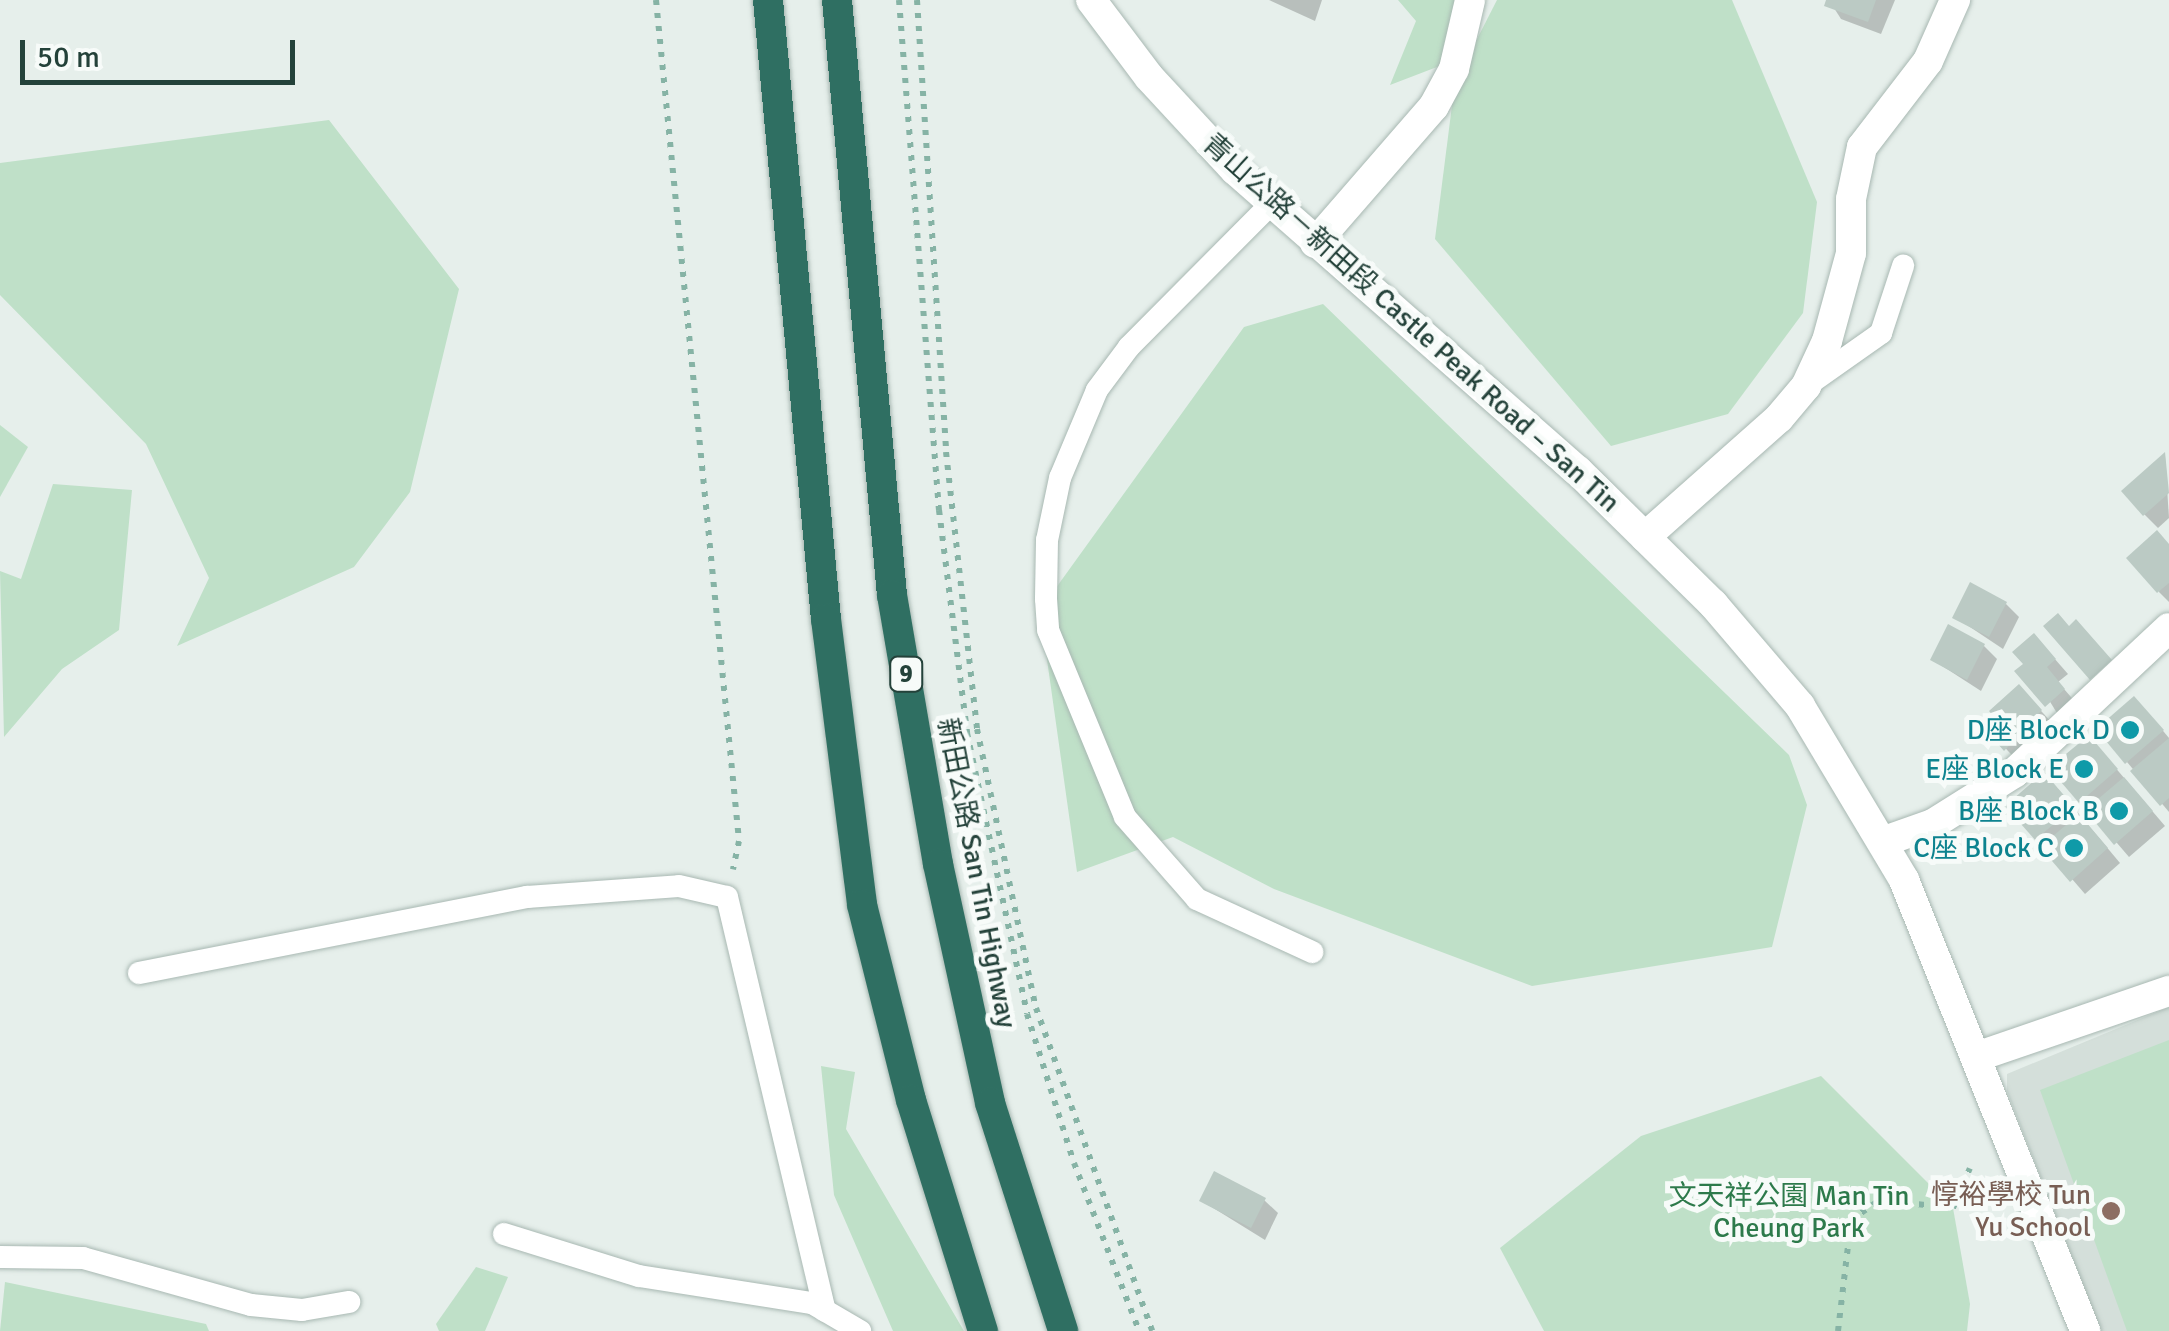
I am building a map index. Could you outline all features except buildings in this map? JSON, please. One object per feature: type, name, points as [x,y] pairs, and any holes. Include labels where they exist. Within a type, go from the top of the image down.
[{"type":"highway","points":[[768,0],[826,619],[862,905],[911,1100],[983,1331]]},
{"type":"highway","name":"新田公路 San Tin Highway","points":[[837,0],[896,614],[938,864],[990,1103],[1062,1331]]},
{"type":"main road","name":"青山公路－新田段 Castle Peak Road – San Tin","points":[[1091,0],[1175,106],[1271,204],[1478,378],[1645,536],[1774,672],[1885,841],[2085,1331]]},
{"type":"main road","points":[[1315,244],[1434,106],[1454,69],[1470,0]]},
{"type":"main road","points":[[1645,536],[1779,418],[1806,386],[1827,341],[1851,253],[1851,199],[1862,146],[1928,61],[1954,0]]},
{"type":"main road","points":[[1885,841],[1933,824],[2014,773],[2169,628]]},
{"type":"main road","points":[[1976,1057],[2169,991]]},
{"type":"lane","points":[[1271,204],[1128,347],[1097,390],[1060,478],[1047,540],[1046,599],[1048,630],[1125,817],[1197,899],[1312,952]]},
{"type":"lane","points":[[1806,386],[1880,333],[1903,266]]},
{"type":"lane","points":[[138,973],[527,897],[678,886],[727,897],[825,1311]]},
{"type":"lane","points":[[504,1234],[640,1276],[812,1303],[860,1331]]},
{"type":"lane","points":[[0,1256],[83,1258],[251,1305],[302,1310],[349,1302]]},
{"type":"path","points":[[656,0],[739,841],[727,897]]},
{"type":"path","points":[[899,0],[939,510],[967,733],[1027,1014],[1074,1163],[1139,1331]]},
{"type":"path","points":[[917,0],[946,452],[977,729],[1036,1008],[1152,1331]]},
{"type":"path","points":[[1838,1331],[1851,1220],[1880,1200],[1954,1208],[1970,1168]]},
{"type":"shaded area","name":"惇裕學校 Tun Yu School","points":[[2169,1007],[2169,1331],[2101,1331],[2007,1091],[2007,1074]]},
{"type":"green space","points":[[1398,0],[1463,0],[1450,62],[1390,85],[1416,21]]},
{"type":"green space","points":[[1497,0],[1732,0],[1817,202],[1803,313],[1728,414],[1611,446],[1435,239],[1455,82]]},
{"type":"green space","points":[[329,120],[459,289],[410,492],[354,567],[177,646],[209,578],[146,444],[0,295],[0,163]]},
{"type":"green space","points":[[1323,304],[1789,755],[1807,805],[1772,947],[1532,986],[1274,889],[1173,837],[1077,872],[1040,610],[1244,327]]},
{"type":"green space","points":[[0,425],[28,447],[0,497]]},
{"type":"green space","points":[[53,484],[132,490],[119,630],[62,669],[4,737],[0,571],[21,579]]},
{"type":"green space","name":"惇裕學校 Tun Yu School","points":[[2169,1040],[2169,1331],[2127,1331],[2040,1090]]},
{"type":"green space","points":[[821,1066],[855,1072],[846,1129],[964,1331],[893,1331],[834,1195]]},
{"type":"green space","name":"文天祥公園 Man Tin Cheung Park","points":[[1821,1076],[1953,1208],[1970,1304],[1967,1331],[1544,1331],[1500,1248],[1641,1136]]},
{"type":"green space","points":[[476,1267],[508,1277],[485,1331],[439,1331],[436,1324]]},
{"type":"green space","points":[[5,1282],[206,1324],[209,1331],[0,1331]]},
{"type":"place","name":"D座 Block D","points":[[2130,730]]},
{"type":"place","name":"E座 Block E","points":[[2084,769]]},
{"type":"place","name":"B座 Block B","points":[[2119,811]]},
{"type":"place","name":"C座 Block C","points":[[2074,848]]},
{"type":"place","name":"惇裕學校 Tun Yu School","points":[[2111,1211]]}]
